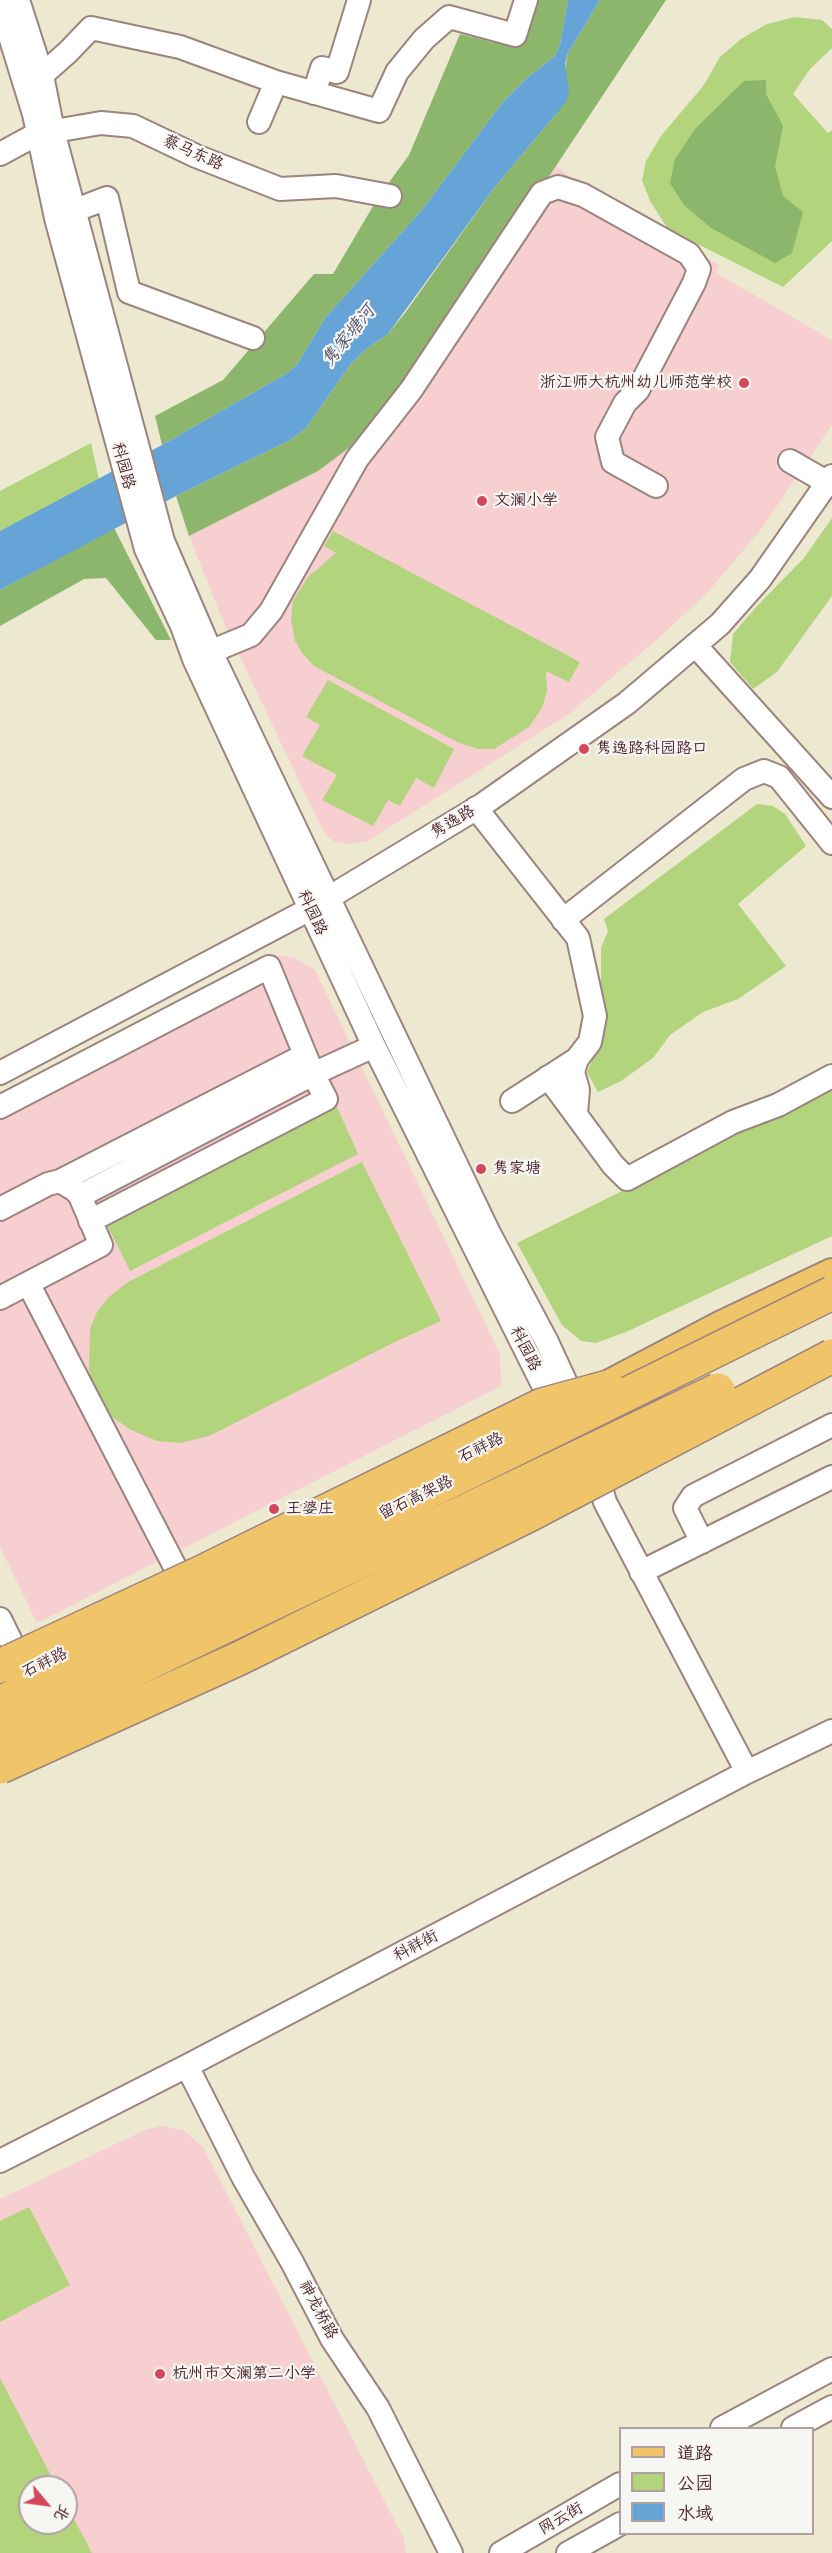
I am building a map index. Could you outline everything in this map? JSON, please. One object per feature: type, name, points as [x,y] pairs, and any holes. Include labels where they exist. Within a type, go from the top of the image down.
[{"type":"highway","name":"留石高架路","points":[[0,1703],[832,1293]]},
{"type":"highway","name":"留石高架路","points":[[0,1734],[832,1336]]},
{"type":"highway","points":[[0,1767],[240,1658],[533,1513],[832,1357]]},
{"type":"highway","points":[[13,1669],[200,1572],[542,1405],[680,1368]]},
{"type":"main road","name":"石祥路","points":[[0,1685],[13,1669],[188,1594],[566,1407],[722,1325],[832,1273]]},
{"type":"main road","points":[[0,1752],[85,1709],[832,1357]]},
{"type":"street","points":[[0,4],[8,0]]},
{"type":"street","name":"科园路","points":[[18,0],[45,132],[149,526],[202,655],[310,909],[374,1046],[566,1407],[596,1467],[605,1502],[747,1772]]},
{"type":"street","points":[[314,93],[322,68],[337,72],[359,0]]},
{"type":"street","points":[[34,81],[91,28],[180,47],[276,82],[379,111],[397,72],[424,39],[449,16],[515,35],[525,0]]},
{"type":"street","name":"科园路","points":[[0,4],[34,81]]},
{"type":"street","points":[[259,122],[276,82]]},
{"type":"street","name":"蔡马东路","points":[[0,154],[45,132],[101,123],[133,126],[196,156],[280,189],[336,186],[390,196]]},
{"type":"street","points":[[202,655],[250,635],[271,611],[357,459],[411,390],[542,193],[558,187],[583,195],[689,254],[699,269],[694,283],[638,390],[625,403],[607,437],[613,462],[656,486]]},
{"type":"street","points":[[66,214],[107,198],[129,292],[253,338]]},
{"type":"street","points":[[790,461],[830,480]]},
{"type":"street","name":"隽逸路","points":[[0,1073],[310,909],[476,808],[627,703],[720,624],[760,579],[830,480]]},
{"type":"street","points":[[695,645],[832,797]]},
{"type":"street","name":"科园路","points":[[202,655],[329,897],[489,1233],[546,1340],[566,1407]]},
{"type":"street","points":[[563,920],[744,779],[764,771],[779,777],[832,843]]},
{"type":"street","points":[[476,808],[578,938],[595,1016],[590,1042],[577,1059],[573,1072],[578,1090],[576,1113]]},
{"type":"street","points":[[0,1107],[269,967],[326,1099],[90,1221]]},
{"type":"street","points":[[0,1209],[48,1184],[60,1181],[309,1064],[374,1046]]},
{"type":"street","points":[[512,1101],[577,1059]]},
{"type":"street","points":[[80,1196],[309,1064]]},
{"type":"street","points":[[548,1077],[613,1165],[627,1179],[733,1122],[778,1105],[832,1076]]},
{"type":"street","points":[[0,1298],[29,1285],[100,1245],[80,1196],[60,1181]]},
{"type":"street","points":[[29,1285],[188,1594]]},
{"type":"street","points":[[702,1542],[685,1508],[693,1496],[832,1425]]},
{"type":"street","points":[[641,1572],[832,1477]]},
{"type":"street","points":[[0,1619],[13,1669]]},
{"type":"street","name":"科祥街","points":[[0,2161],[187,2066],[747,1772],[832,1731]]},
{"type":"street","name":"神龙桥路","points":[[187,2066],[243,2177],[292,2262],[332,2339],[378,2408],[451,2553]]},
{"type":"street","points":[[724,2427],[832,2369]]},
{"type":"street","points":[[795,2427],[832,2407]]},
{"type":"street","name":"网云街","points":[[501,2553],[619,2485]]},
{"type":"street","name":"网云街","points":[[568,2553],[619,2525]]},
{"type":"shaded area","name":"文澜小学","points":[[556,166],[581,185],[719,265],[716,273],[832,340],[832,425],[759,532],[707,593],[661,636],[569,714],[368,841],[350,844],[335,842],[325,834],[317,819],[223,621],[189,536],[318,471],[481,272]]},
{"type":"shaded area","points":[[275,955],[295,958],[315,970],[500,1354],[501,1386],[37,1623],[0,1547],[0,1097]]},
{"type":"shaded area","name":"杭州市文澜第二小学","points":[[162,2126],[183,2130],[203,2147],[404,2539],[406,2553],[0,2553],[0,2199],[145,2130]]},
{"type":"green space","points":[[535,0],[568,0],[560,44],[555,56],[527,78],[502,103],[421,211],[325,318],[296,366],[162,445],[155,416],[223,380],[314,274],[333,274],[379,196],[409,155],[460,34],[512,47]]},
{"type":"green space","points":[[600,0],[666,0],[556,166],[404,386],[350,447],[318,471],[189,536],[176,496],[290,440],[306,428],[350,365],[366,349],[388,334],[405,313],[494,188],[556,114],[568,53]]},
{"type":"green space","points":[[794,17],[822,20],[832,29],[832,48],[810,69],[793,94],[828,133],[832,130],[832,241],[783,287],[668,229],[650,201],[642,180],[646,161],[661,136],[704,85],[720,57],[741,39],[767,24]]},
{"type":"green space","points":[[766,80],[766,94],[783,126],[775,166],[783,196],[803,212],[792,253],[775,263],[711,228],[684,205],[670,183],[675,159],[695,129],[744,81]]},
{"type":"green space","points":[[91,443],[99,480],[0,531],[0,491]]},
{"type":"green space","points":[[832,518],[832,596],[777,672],[753,689],[730,662],[733,634],[804,558]]},
{"type":"green space","points":[[114,528],[171,640],[156,640],[106,578],[84,579],[0,626],[0,590]]},
{"type":"green space","points":[[333,531],[580,662],[569,682],[546,671],[547,691],[542,708],[529,727],[494,749],[478,749],[457,742],[314,666],[295,641],[291,619],[293,601],[308,577],[336,553],[324,546]]},
{"type":"green space","points":[[328,680],[454,749],[434,788],[416,778],[400,806],[388,800],[373,826],[322,800],[337,775],[302,756],[320,725],[306,717]]},
{"type":"green space","points":[[757,804],[773,806],[785,814],[806,846],[738,904],[786,966],[738,999],[703,1012],[670,1035],[653,1058],[621,1081],[598,1092],[587,1072],[605,1031],[601,992],[601,948],[608,931],[604,919]]},
{"type":"green space","points":[[832,1087],[832,1236],[626,1332],[596,1343],[581,1341],[562,1325],[517,1243]]},
{"type":"green space","points":[[336,1105],[358,1154],[130,1271],[106,1223]]},
{"type":"green space","points":[[362,1162],[441,1321],[209,1436],[180,1443],[157,1441],[131,1430],[111,1416],[94,1389],[89,1370],[90,1329],[98,1310],[110,1296],[128,1282]]},
{"type":"green space","points":[[29,2207],[70,2285],[0,2322],[0,2221]]},
{"type":"green space","points":[[0,2378],[51,2475],[18,2475],[18,2535],[78,2535],[78,2527],[92,2553],[0,2553]]},
{"type":"water","name":"隽家塘河","points":[[568,0],[600,0],[568,53],[565,64],[569,90],[566,102],[494,188],[388,334],[366,349],[350,365],[306,428],[290,440],[176,496],[0,590],[0,531],[162,445],[296,366],[325,318],[421,211],[502,103],[527,78],[555,56],[560,44]]},
{"type":"place","name":"浙江师大杭州幼儿师范学校","points":[[744,383]]},
{"type":"place","name":"文澜小学","points":[[482,501]]},
{"type":"place","name":"隽逸路科园路口","points":[[584,749]]},
{"type":"place","name":"隽家塘","points":[[481,1169]]},
{"type":"place","name":"王婆庄","points":[[274,1509]]},
{"type":"place","name":"杭州市文澜第二小学","points":[[160,2374]]}]
